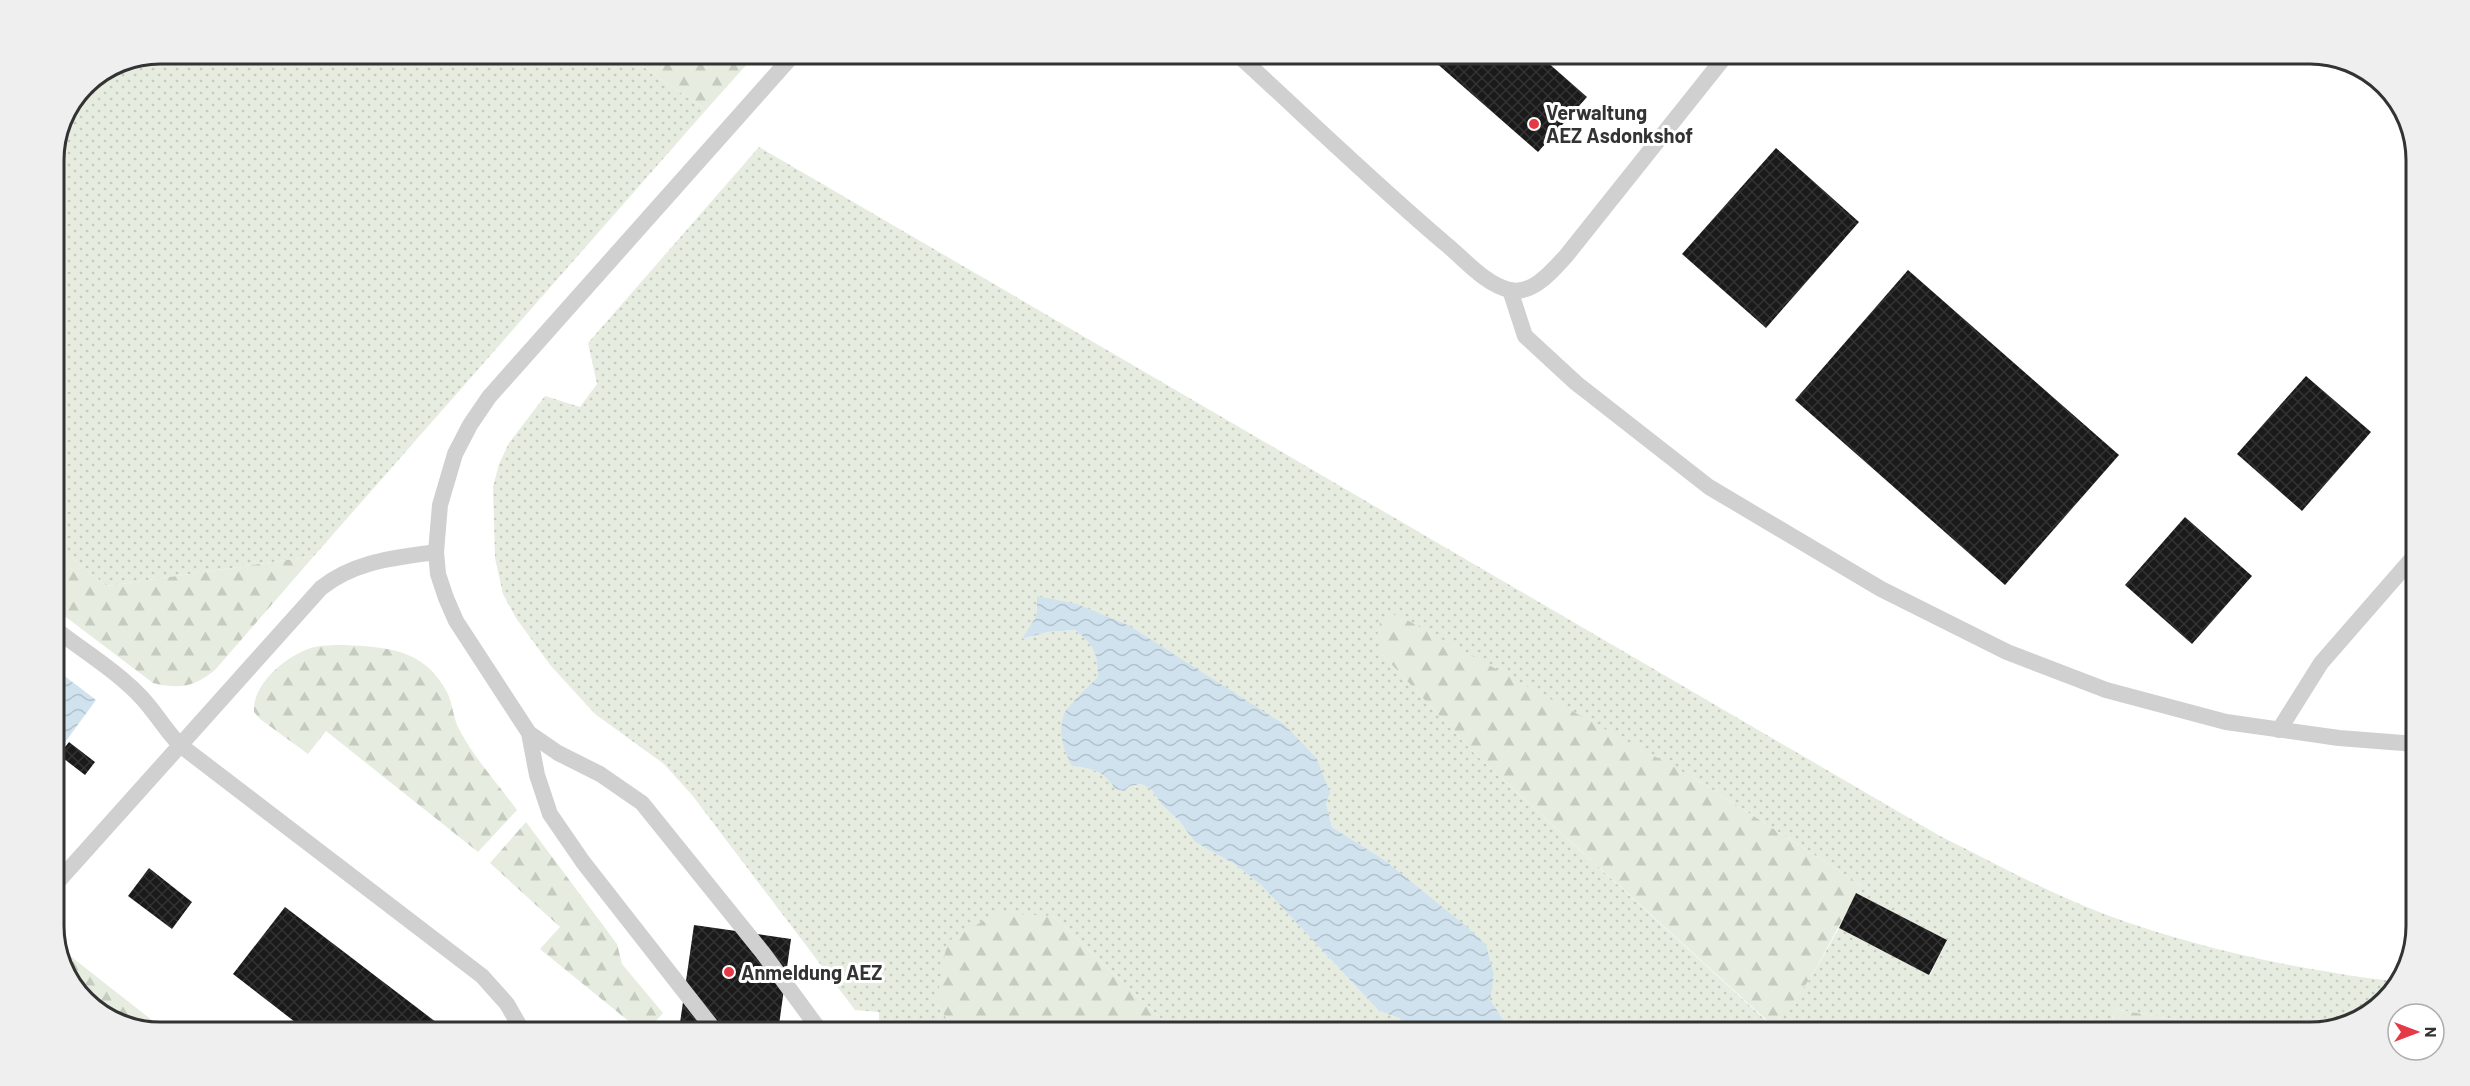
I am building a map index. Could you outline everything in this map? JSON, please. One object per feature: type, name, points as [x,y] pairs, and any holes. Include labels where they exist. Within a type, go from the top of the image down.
[{"type":"lane","points":[[784,65],[489,397],[470,425],[455,454],[440,505],[436,552],[438,574],[456,621],[530,734],[558,753],[600,774],[642,803],[764,953],[814,1022]]},
{"type":"lane","points":[[1252,65],[1412,216],[1487,279],[1510,290],[1527,288],[1545,278],[1566,256],[1718,65]]},
{"type":"lane","points":[[1510,290],[1525,336],[1576,383],[1709,487],[1881,589],[2007,652],[2106,690],[2226,722],[2339,738],[2406,743]]},
{"type":"lane","points":[[65,874],[315,595],[336,576],[367,563],[436,552]]},
{"type":"lane","points":[[2278,730],[2321,663],[2406,566]]},
{"type":"lane","points":[[65,636],[127,684],[180,745],[482,976],[507,1005],[517,1022]]},
{"type":"lane","points":[[530,734],[537,775],[550,814],[583,862],[708,1022]]},
{"type":"green space","points":[[160,65],[641,65],[706,110],[314,556],[107,586],[65,553],[65,154],[74,118],[97,88],[124,72],[142,66]]},
{"type":"green space","points":[[641,65],[746,65],[706,110]]},
{"type":"green space","points":[[759,147],[1940,836],[2062,896],[2153,931],[2204,946],[2280,963],[2388,980],[2373,998],[2352,1012],[2322,1021],[2310,1022],[2189,1022],[2114,1009],[2112,1022],[1777,1022],[1812,976],[1839,928],[1930,975],[1947,940],[1856,893],[1861,885],[1694,778],[1382,654],[1474,753],[1768,1022],[1507,1022],[1504,1021],[1489,1000],[1494,975],[1383,859],[1332,827],[1326,803],[1037,596],[1037,615],[1023,639],[1048,632],[1075,630],[1087,640],[1096,655],[1098,677],[1065,711],[1088,767],[1109,778],[1115,789],[1124,791],[1130,786],[1141,784],[1151,789],[1195,842],[1236,865],[1262,886],[1379,1011],[1399,1018],[1402,1022],[1164,1022],[1053,916],[936,1004],[950,1022],[879,1022],[879,1012],[855,1010],[692,795],[664,764],[595,714],[551,666],[516,618],[503,594],[495,558],[493,487],[499,464],[509,443],[545,396],[580,407],[597,384],[588,343]]},
{"type":"green space","points":[[65,553],[107,586],[314,556],[215,670],[186,686],[153,683],[65,616]]},
{"type":"green space","points":[[1396,614],[1694,778],[1861,885],[1812,976],[1778,1022],[1769,1022],[1474,753],[1382,654],[1377,636],[1380,623]]},
{"type":"green space","points":[[344,645],[390,649],[403,653],[416,659],[438,678],[451,701],[454,717],[466,741],[517,810],[478,852],[326,731],[308,754],[260,719],[254,712],[259,691],[272,672],[281,664],[311,648]]},
{"type":"green space","points":[[526,822],[617,944],[622,964],[663,1013],[655,1022],[630,1022],[540,949],[560,927],[490,863]]},
{"type":"green space","points":[[997,913],[1053,916],[1164,1022],[950,1022],[936,1004],[947,942]]},
{"type":"green space","points":[[70,956],[153,1021],[124,1014],[102,1002],[77,974]]},
{"type":"green space","points":[[2114,1009],[2189,1022],[2112,1022]]},
{"type":"water","points":[[1037,596],[1077,604],[1128,625],[1285,725],[1317,759],[1330,793],[1326,803],[1332,827],[1383,859],[1486,945],[1494,975],[1490,1000],[1504,1021],[1507,1022],[1402,1022],[1399,1018],[1379,1011],[1262,886],[1236,865],[1195,842],[1151,789],[1141,784],[1130,786],[1124,791],[1115,789],[1107,778],[1097,772],[1072,766],[1062,740],[1061,726],[1067,709],[1098,677],[1097,661],[1091,645],[1075,630],[1048,632],[1022,639],[1037,615]]},
{"type":"water","points":[[65,676],[96,700],[65,742]]},
{"type":"building","name":"Verwaltung AEZ Asdonkshof","points":[[1439,65],[1551,65],[1587,97],[1538,152]]},
{"type":"building","points":[[1776,148],[1859,222],[1766,328],[1682,254]]},
{"type":"building","points":[[1908,270],[2119,455],[2005,585],[1795,400]]},
{"type":"building","points":[[2306,376],[2371,432],[2302,511],[2237,454]]},
{"type":"building","points":[[2185,517],[2252,576],[2192,644],[2125,585]]},
{"type":"building","points":[[69,742],[95,762],[85,775],[65,760],[65,747]]},
{"type":"building","points":[[149,868],[192,902],[172,929],[128,896]]},
{"type":"building","points":[[1856,893],[1947,940],[1929,975],[1839,928]]},
{"type":"building","points":[[285,907],[436,1022],[295,1022],[233,974]]},
{"type":"building","points":[[694,925],[791,939],[779,1022],[680,1022]]},
{"type":"place","name":"Verwaltung AEZ Asdonkshof","points":[[1534,124]]},
{"type":"place","name":"Anmeldung AEZ","points":[[729,972]]}]
